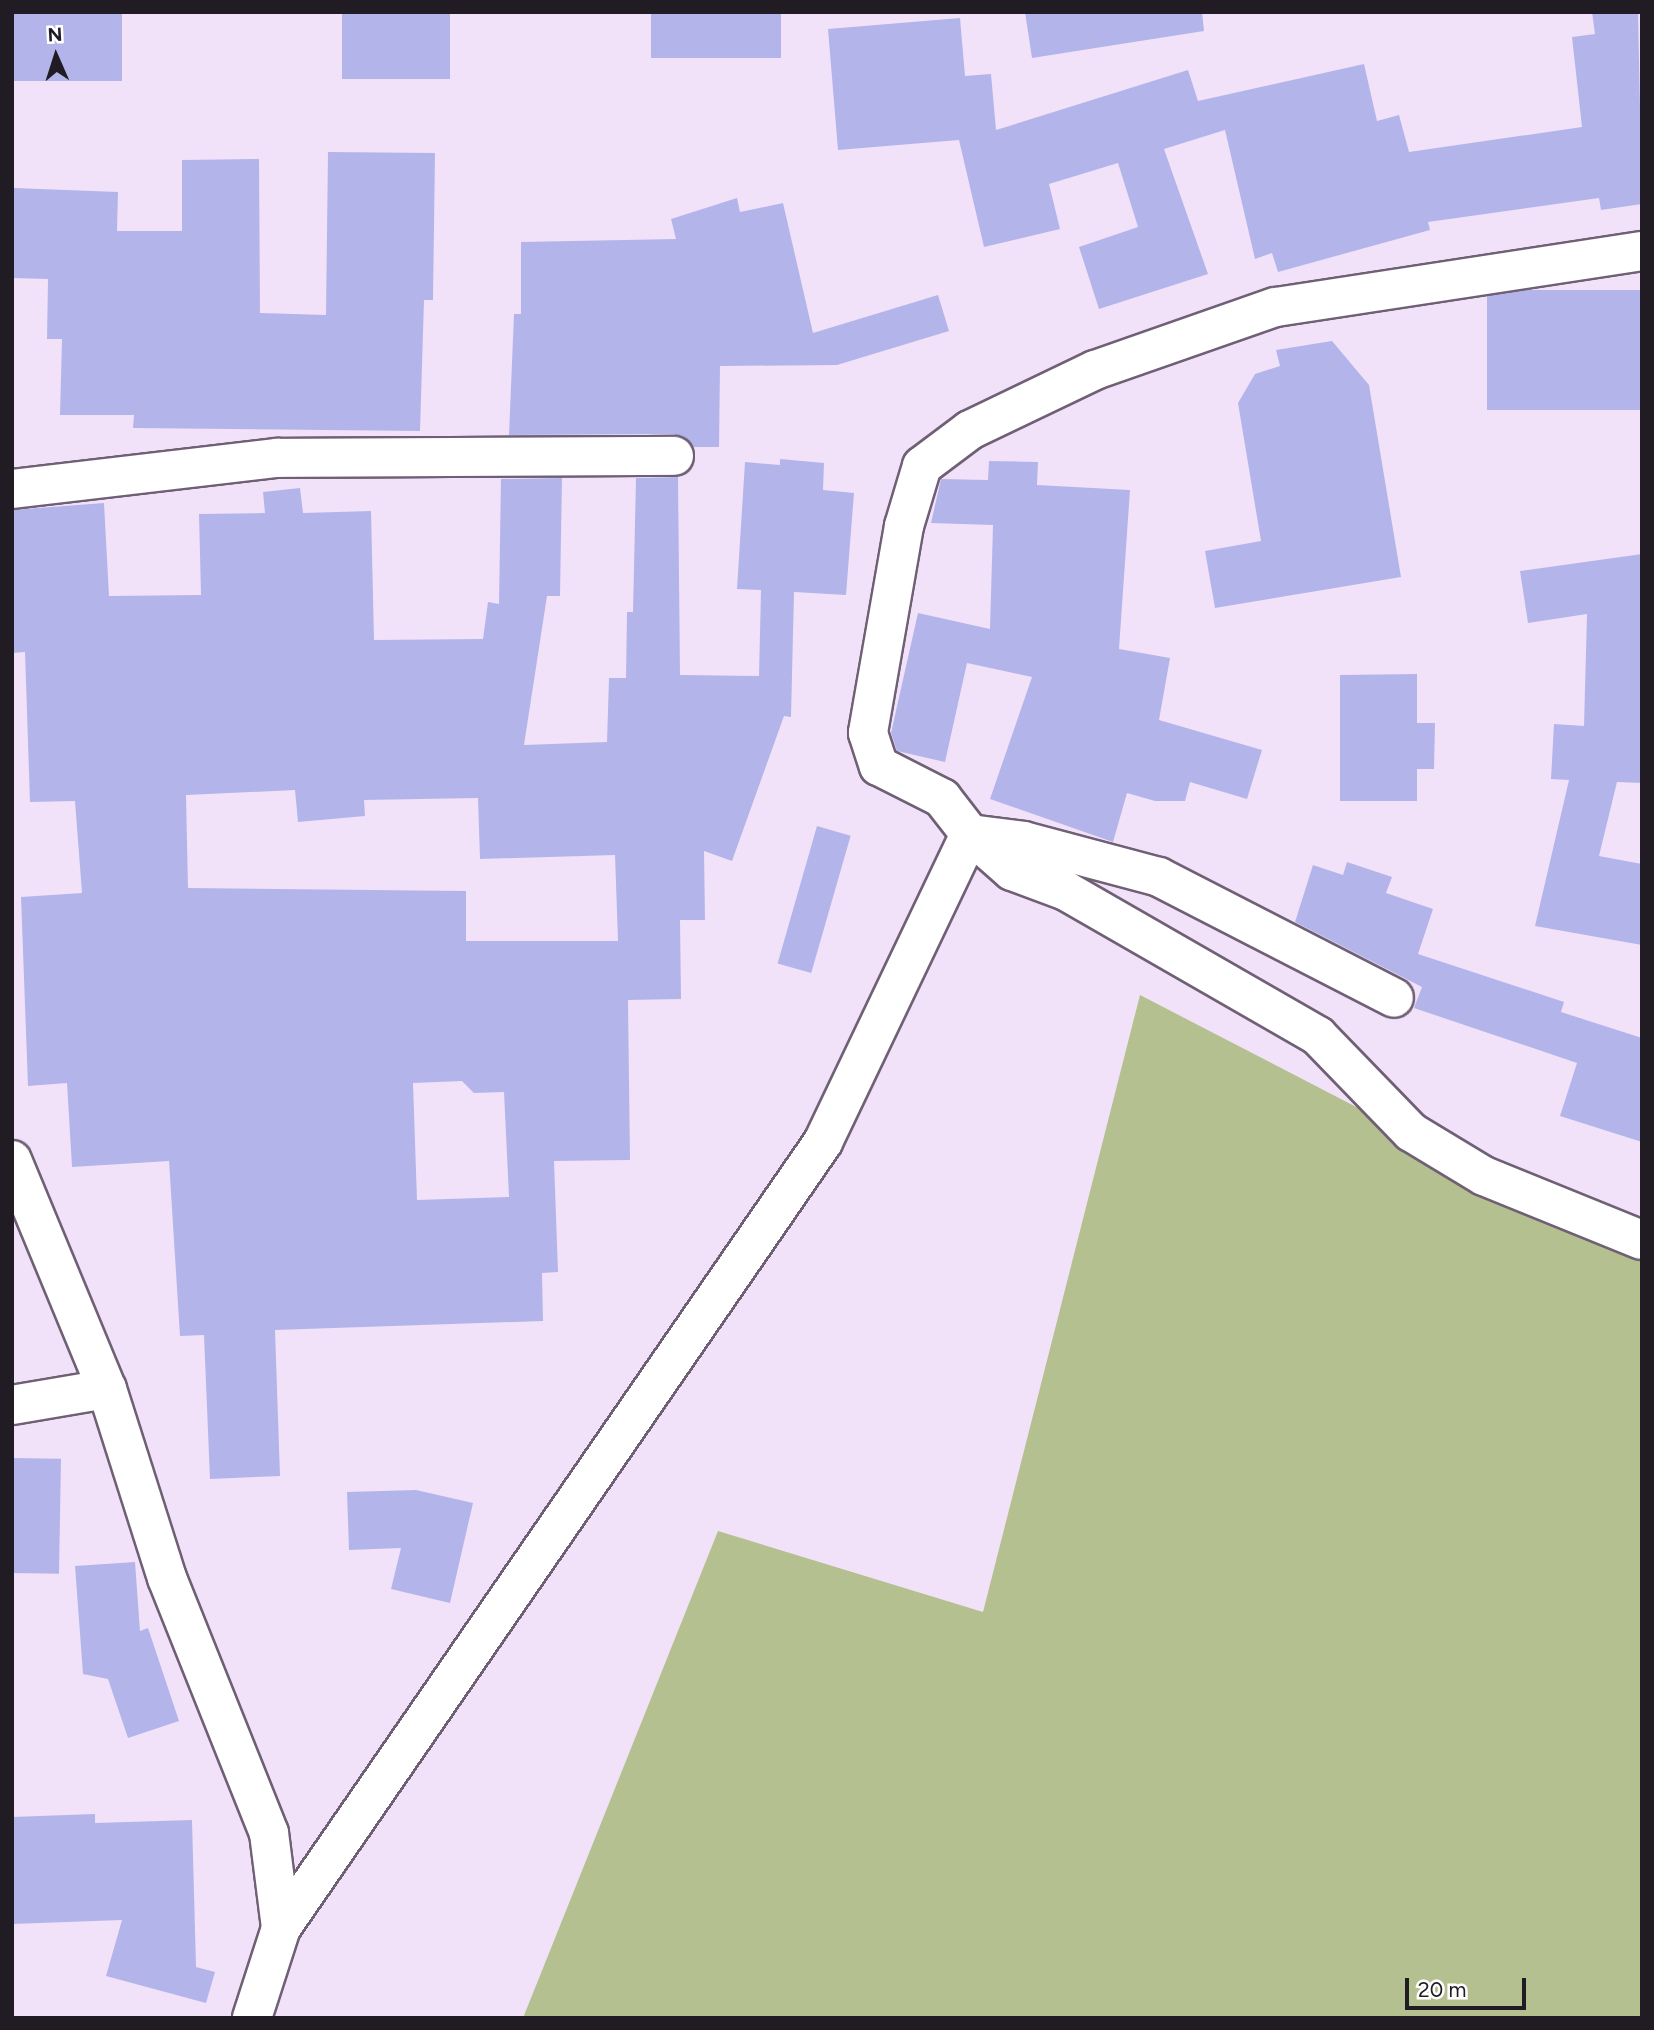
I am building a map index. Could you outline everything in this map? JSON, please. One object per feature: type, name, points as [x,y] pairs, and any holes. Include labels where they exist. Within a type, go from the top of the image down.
[{"type":"street","points":[[1642,251],[1275,307],[1095,370],[970,430],[922,467],[904,526],[868,733],[879,766],[942,798],[970,834],[1012,870],[1066,891],[1318,1036],[1411,1132],[1473,1170],[1611,1232],[1642,1240]]},
{"type":"street","points":[[12,489],[277,458],[674,456]]},
{"type":"street","points":[[970,834],[1037,844],[1160,877],[1394,998]]},
{"type":"street","points":[[252,2018],[281,1928],[823,1142],[970,834]]},
{"type":"street","points":[[12,1160],[107,1389],[167,1578],[269,1833],[281,1928]]},
{"type":"street","points":[[12,1405],[107,1389]]},
{"type":"green space","points":[[1140,995],[1642,1255],[1642,2018],[523,2018],[718,1531],[983,1612]]},
{"type":"building","points":[[12,12],[122,12],[122,81],[12,81]]},
{"type":"building","points":[[342,12],[450,12],[450,79],[342,79]]},
{"type":"building","points":[[651,12],[781,12],[781,58],[651,58]]},
{"type":"building","points":[[1025,12],[1202,12],[1204,31],[1032,58]]},
{"type":"building","points":[[1592,12],[1638,12],[1642,204],[1601,210],[1599,198],[1428,222],[1430,230],[1278,272],[1272,253],[1255,259],[1225,130],[1164,149],[1208,274],[1099,309],[1079,247],[1138,227],[1118,163],[1049,184],[1060,229],[984,247],[959,140],[838,150],[828,29],[960,18],[965,76],[991,74],[996,130],[1188,70],[1198,101],[1364,64],[1377,121],[1399,115],[1409,152],[1582,127],[1572,37],[1595,34]]},
{"type":"building","points":[[328,152],[435,153],[433,300],[424,300],[420,431],[133,428],[134,415],[60,415],[62,339],[47,339],[48,279],[12,278],[14,188],[118,192],[117,231],[182,231],[182,160],[259,159],[260,313],[326,315]]},
{"type":"building","points":[[737,198],[740,212],[783,203],[813,333],[938,295],[949,331],[837,365],[720,366],[719,447],[694,447],[674,434],[509,435],[514,314],[521,314],[521,242],[676,239],[671,219]]},
{"type":"building","points":[[1487,290],[1642,290],[1642,410],[1487,410]]},
{"type":"building","points":[[1332,341],[1369,385],[1401,577],[1215,608],[1205,551],[1261,541],[1238,403],[1255,374],[1280,366],[1276,350]]},
{"type":"building","points":[[780,459],[824,463],[823,490],[854,493],[846,595],[794,592],[791,717],[784,716],[732,861],[704,851],[705,920],[680,920],[681,999],[628,1000],[630,1160],[554,1161],[558,1272],[542,1273],[543,1321],[275,1330],[280,1476],[210,1479],[204,1335],[180,1336],[169,1161],[72,1167],[67,1083],[28,1086],[21,897],[82,893],[75,801],[30,802],[25,652],[12,653],[12,510],[104,503],[109,596],[201,595],[199,514],[265,513],[263,492],[300,488],[303,513],[371,511],[374,640],[483,639],[488,602],[499,604],[501,479],[562,478],[560,596],[547,596],[524,745],[607,742],[609,678],[626,678],[627,612],[633,612],[636,478],[678,477],[680,675],[759,676],[761,590],[737,589],[745,462],[780,465]],"holes":[[[295,790],[298,822],[365,816],[364,800],[478,798],[480,859],[615,855],[618,941],[466,941],[466,891],[188,888],[186,795]],[[462,1081],[474,1093],[504,1092],[509,1197],[417,1200],[413,1083]]]},
{"type":"building","points":[[989,461],[1038,462],[1037,485],[1130,490],[1119,649],[1170,658],[1159,720],[1262,750],[1247,799],[1190,782],[1185,801],[1155,801],[1127,793],[1113,842],[990,799],[1032,677],[967,663],[945,762],[897,751],[891,733],[918,613],[990,629],[993,525],[931,523],[941,479],[988,480]]},
{"type":"building","points":[[1642,554],[1642,783],[1617,782],[1599,856],[1642,864],[1642,945],[1535,926],[1569,780],[1551,779],[1554,724],[1584,726],[1587,614],[1528,623],[1520,571]]},
{"type":"building","points":[[1417,674],[1417,723],[1435,723],[1434,769],[1417,769],[1417,801],[1340,801],[1340,675]]},
{"type":"building","points":[[817,826],[851,836],[811,973],[778,963]]},
{"type":"building","points":[[1347,862],[1392,877],[1386,893],[1433,909],[1418,954],[1564,1002],[1561,1012],[1642,1038],[1642,1142],[1560,1116],[1577,1063],[1414,1008],[1422,987],[1295,922],[1313,865],[1343,875]]},
{"type":"building","points":[[12,1458],[61,1459],[59,1574],[12,1573]]},
{"type":"building","points":[[416,1490],[473,1503],[450,1603],[391,1589],[401,1548],[349,1550],[347,1492]]},
{"type":"building","points":[[135,1562],[140,1631],[148,1628],[179,1721],[128,1738],[108,1679],[83,1674],[75,1566]]},
{"type":"building","points":[[95,1814],[95,1823],[192,1820],[196,1967],[215,1972],[206,2003],[106,1976],[122,1920],[12,1924],[12,1817]]}]
